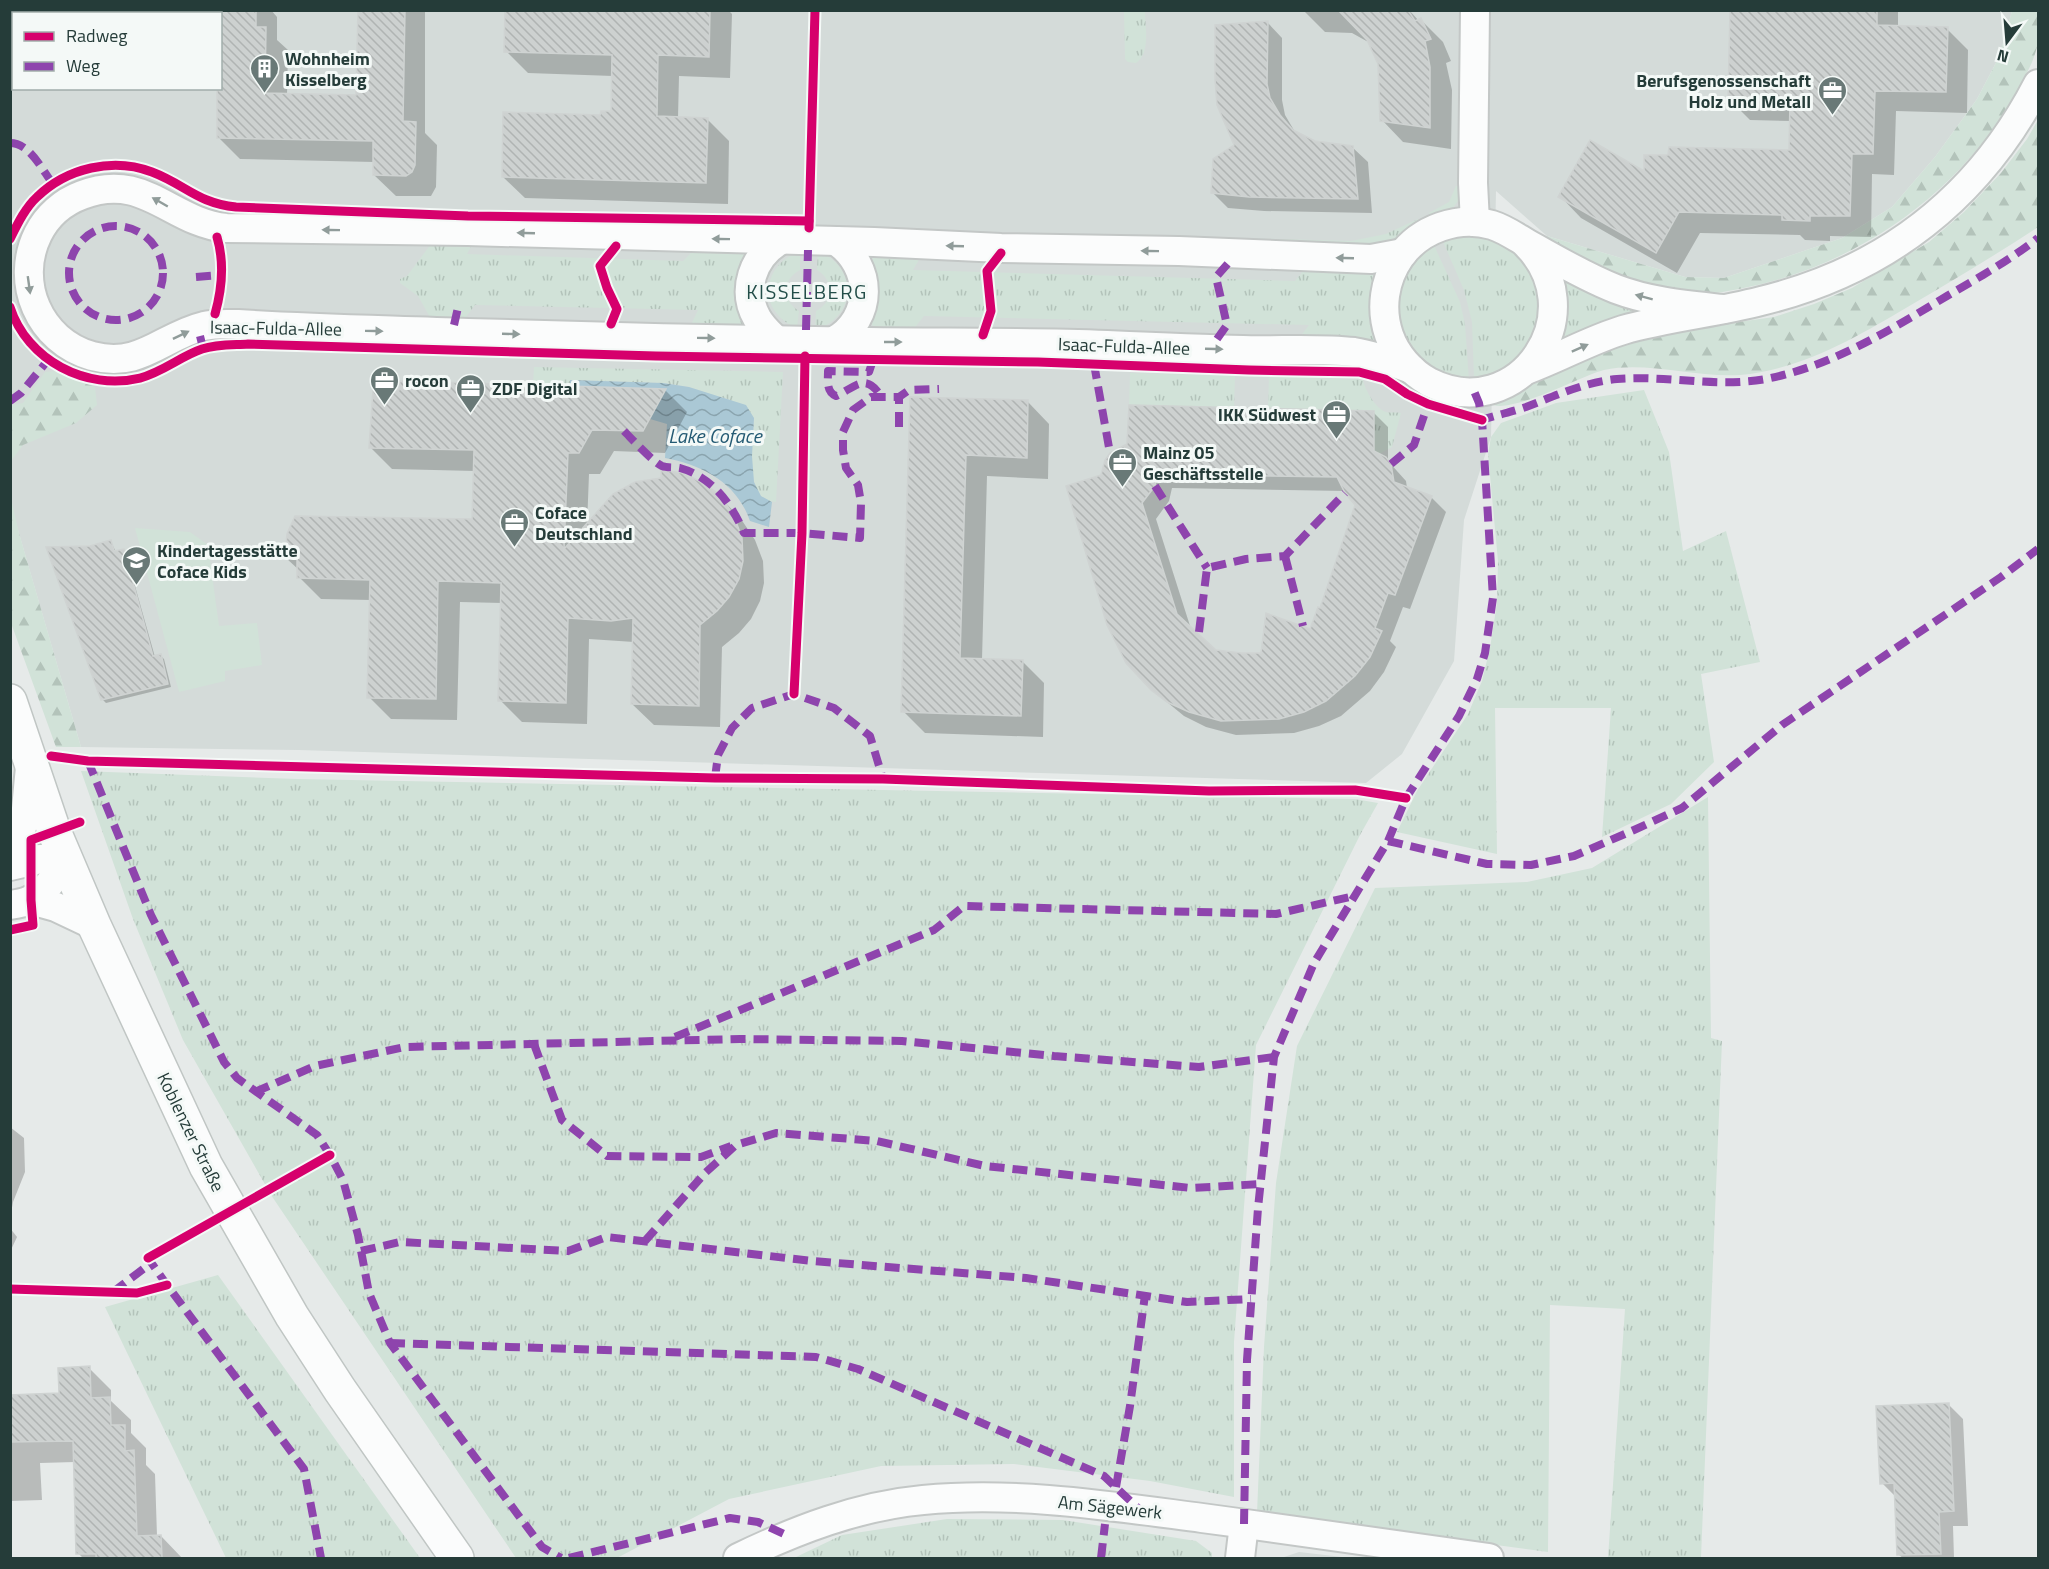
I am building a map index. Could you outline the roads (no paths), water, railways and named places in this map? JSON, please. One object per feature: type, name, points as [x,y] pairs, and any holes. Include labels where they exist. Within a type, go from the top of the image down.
[{"type":"main road","name":"Koblenzer Straße","points":[[10,701],[66,859],[94,925],[206,1166],[292,1316],[340,1390],[457,1558]]},
{"type":"street","points":[[1474,10],[1474,222]]},
{"type":"street","name":"Isaac-Fulda-Allee","points":[[1526,370],[1622,331],[1759,302],[1809,287],[1847,271],[1903,241],[1955,197],[1989,161],[2016,124],[2038,84]]},
{"type":"street","name":"Isaac-Fulda-Allee","points":[[1403,253],[1371,259],[468,231],[226,228],[195,222],[150,196],[120,188],[83,194],[61,206],[40,231],[31,252],[28,272],[31,297],[36,309],[55,335],[74,349],[109,359],[143,354],[185,333],[205,326],[225,324],[310,329],[1339,351],[1380,358],[1411,369]]},
{"type":"street","name":"Isaac-Fulda-Allee","points":[[1523,241],[1544,268],[1551,284],[1554,300],[1553,317],[1546,342],[1526,370],[1511,381],[1494,388],[1468,392],[1437,386],[1411,369],[1391,341],[1386,325],[1384,308],[1387,283],[1393,267],[1419,237],[1454,223],[1474,222],[1500,228],[1578,272],[1619,290],[1657,301],[1723,309]]},
{"type":"street","points":[[776,340],[756,317],[751,303],[750,289],[752,274],[758,261],[779,241]]},
{"type":"street","points":[[834,341],[846,333],[855,322],[864,295],[862,274],[856,261],[836,241]]},
{"type":"street","points":[[10,858],[25,819],[31,765]]},
{"type":"street","points":[[10,866],[40,859],[66,859]]},
{"type":"street","points":[[21,903],[51,881],[66,859]]},
{"type":"street","points":[[21,903],[56,907],[94,925]]},
{"type":"street","name":"Am Sägewerk","points":[[738,1558],[786,1535],[831,1519],[921,1500],[989,1497],[1052,1500],[1140,1510],[1489,1558]]},
{"type":"street","points":[[1240,1558],[1244,1524]]},
{"type":"water","name":"Lake Coface","points":[[570,380],[663,383],[689,387],[746,405],[754,418],[752,456],[754,482],[761,496],[772,502],[769,527],[750,521],[737,496],[717,478],[692,465],[665,458],[667,424],[650,419],[569,415]]},
{"type":"place","name":"Wohnheim Kisselberg","points":[[264,94]]},
{"type":"place","name":"Berufsgenossenschaft Holz und Metall","points":[[1832,116]]},
{"type":"place","name":"rocon","points":[[384,406]]},
{"type":"place","name":"ZDF Digital","points":[[471,414]]},
{"type":"place","name":"IKK Südwest","points":[[1337,440]]},
{"type":"place","name":"Mainz 05 Geschäftsstelle","points":[[1122,488]]},
{"type":"place","name":"Coface Deutschland","points":[[514,548]]},
{"type":"place","name":"Kindertagesstätte Coface Kids","points":[[136,586]]},
{"type":"district","name":"KISSELBERG","points":[[807,291]]}]
